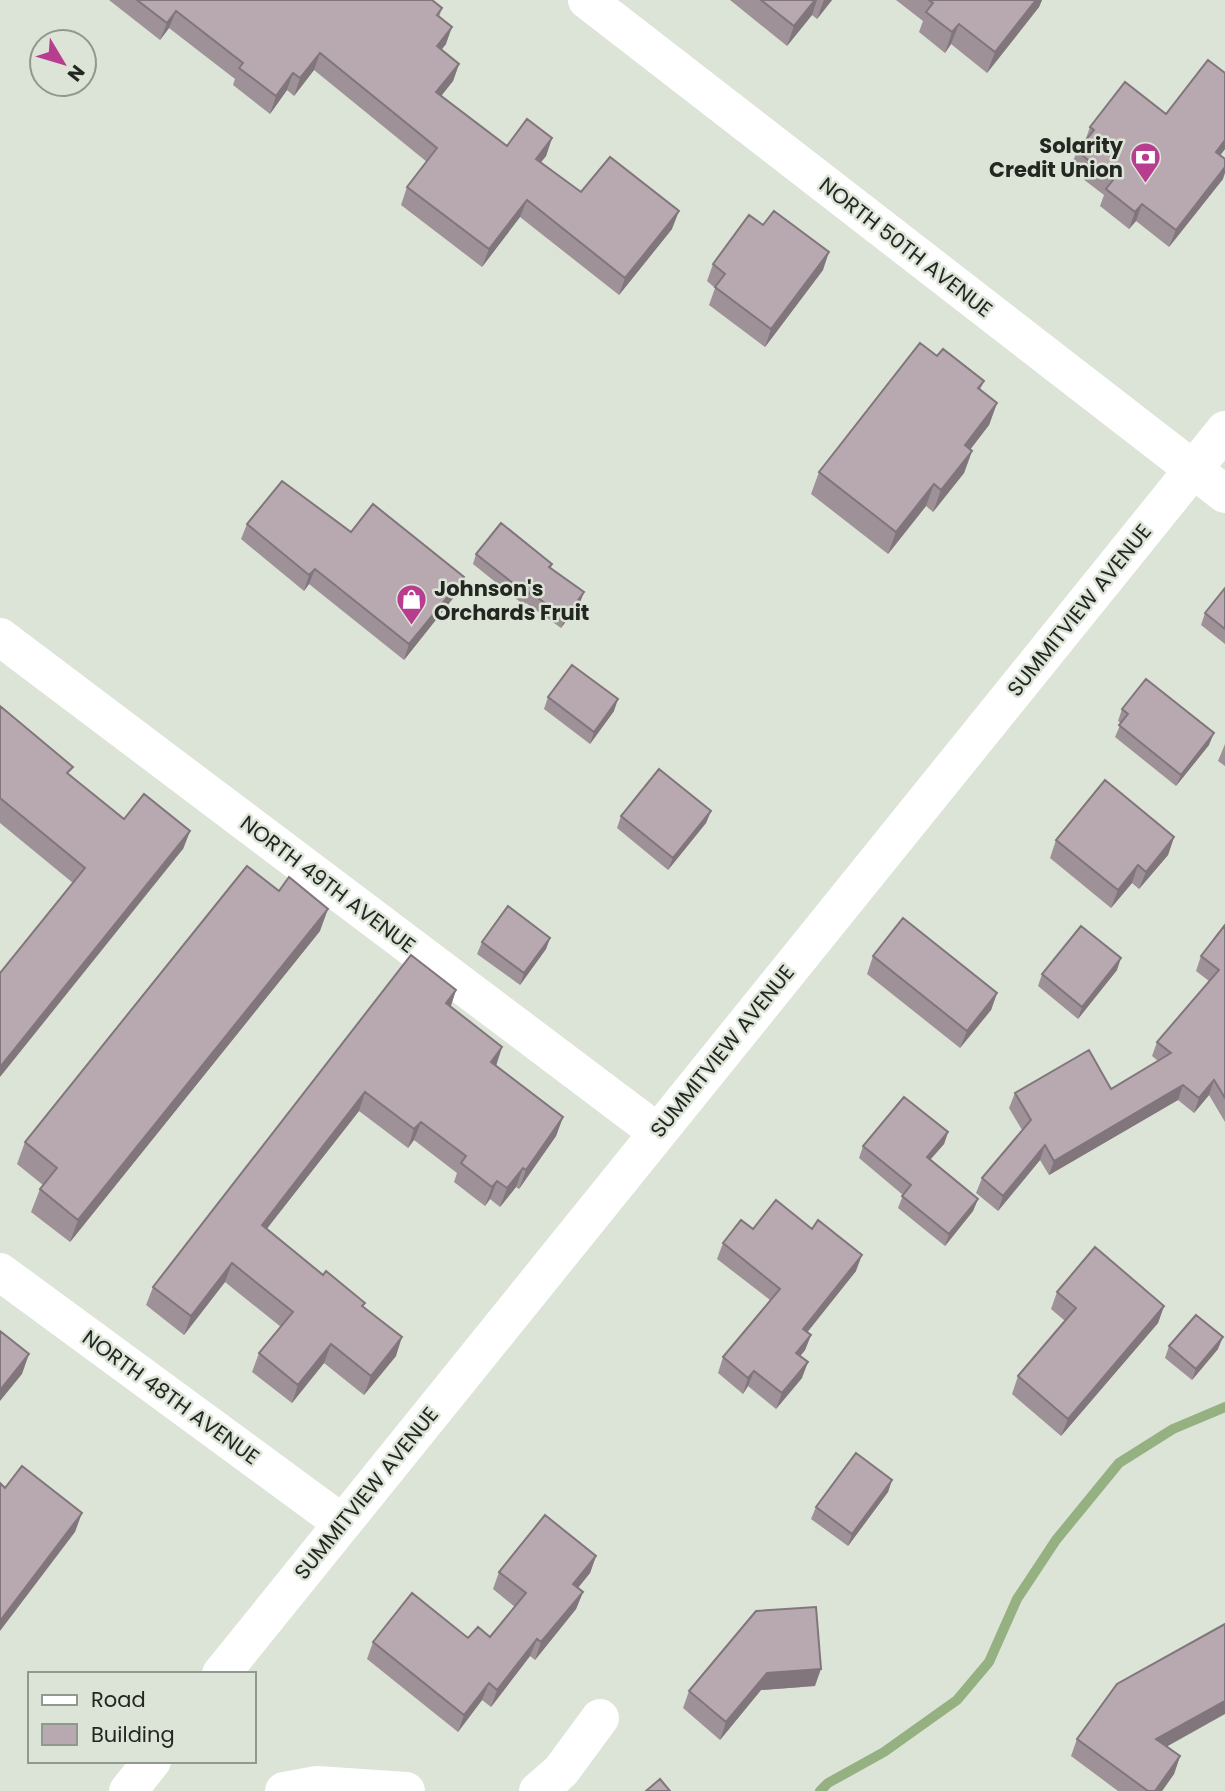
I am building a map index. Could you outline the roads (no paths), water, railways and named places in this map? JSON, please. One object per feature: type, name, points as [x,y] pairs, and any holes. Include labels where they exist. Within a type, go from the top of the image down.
[{"type":"street","name":"NORTH 50TH AVENUE","points":[[587,0],[1225,494]]},
{"type":"street","name":"SUMMITVIEW AVENUE","points":[[223,1672],[1225,430]]},
{"type":"street","name":"NORTH 49TH AVENUE","points":[[0,637],[657,1132]]},
{"type":"street","name":"NORTH 48TH AVENUE","points":[[0,1272],[342,1523]]},
{"type":"street","points":[[538,1791],[561,1771],[600,1718]]},
{"type":"street","points":[[128,1791],[150,1763]]},
{"type":"street","points":[[284,1791],[317,1785],[406,1791]]},
{"type":"waterway","points":[[820,1791],[828,1783],[884,1752],[957,1700],[989,1662],[1017,1599],[1056,1540],[1119,1463],[1173,1429],[1225,1407]]},
{"type":"place","name":"Solarity Credit Union","points":[[1146,184]]},
{"type":"place","name":"Johnson's Orchards Fruit","points":[[411,627]]}]
